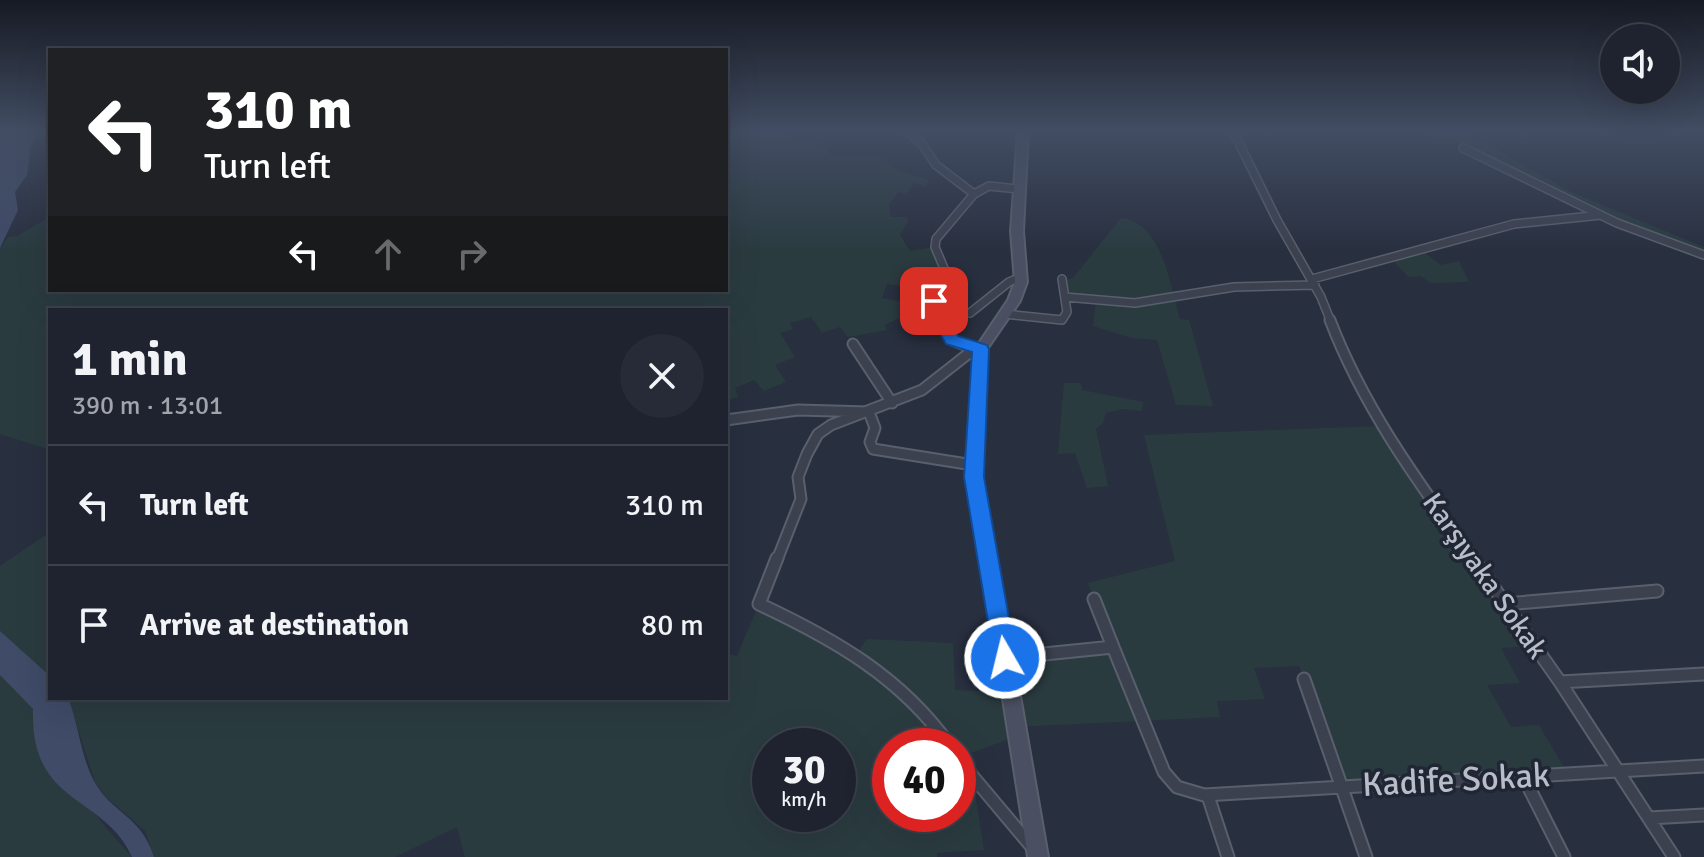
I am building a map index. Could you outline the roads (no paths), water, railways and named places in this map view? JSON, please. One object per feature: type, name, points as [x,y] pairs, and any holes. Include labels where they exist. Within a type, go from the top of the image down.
[{"type":"street","points":[[944,171],[974,194]]},
{"type":"street","points":[[936,728],[921,708],[875,667],[832,638],[759,604],[801,499],[799,472],[813,442],[831,425],[892,403],[934,382],[978,349],[1018,295],[1021,277],[1017,231],[1020,171]]},
{"type":"street","name":"Karşıyaka Sokak","points":[[1253,171],[1313,282],[1344,357],[1380,426],[1560,682],[1674,857]]},
{"type":"street","points":[[1510,171],[1601,215],[1704,255]]},
{"type":"street","points":[[978,349],[952,340],[934,305],[946,273],[935,247],[936,239],[974,194],[989,186],[1019,189]]},
{"type":"street","points":[[1065,297],[1135,303],[1234,287],[1313,282],[1514,224],[1601,215]]},
{"type":"street","points":[[970,313],[1009,282],[1021,277]]},
{"type":"street","points":[[1005,314],[1062,320],[1067,312],[1062,279]]},
{"type":"street","points":[[853,344],[892,403]]},
{"type":"street","points":[[978,349],[973,465],[1037,854]]},
{"type":"street","points":[[728,420],[798,410],[869,412]]},
{"type":"street","points":[[869,412],[875,428],[870,442],[873,449],[973,465]]},
{"type":"street","points":[[1505,604],[1657,591]]},
{"type":"street","points":[[1094,599],[1164,772],[1177,787],[1208,796],[1228,857]]},
{"type":"street","points":[[1005,658],[1113,647]]},
{"type":"street","points":[[1560,682],[1704,674]]},
{"type":"street","points":[[1304,679],[1366,857]]},
{"type":"street","name":"Kadife Sokak","points":[[1208,796],[1704,766]]},
{"type":"street","points":[[1523,776],[1564,857]]},
{"type":"street","points":[[976,781],[1037,854]]},
{"type":"street","points":[[1649,818],[1704,815]]},
{"type":"water","points":[[0,171],[28,171],[15,192],[18,210],[0,248]]},
{"type":"water","points":[[0,631],[48,674],[48,700],[69,700],[94,781],[109,801],[142,832],[154,857],[132,857],[119,836],[104,821],[55,782],[43,764],[35,741],[33,709],[0,675]]}]
